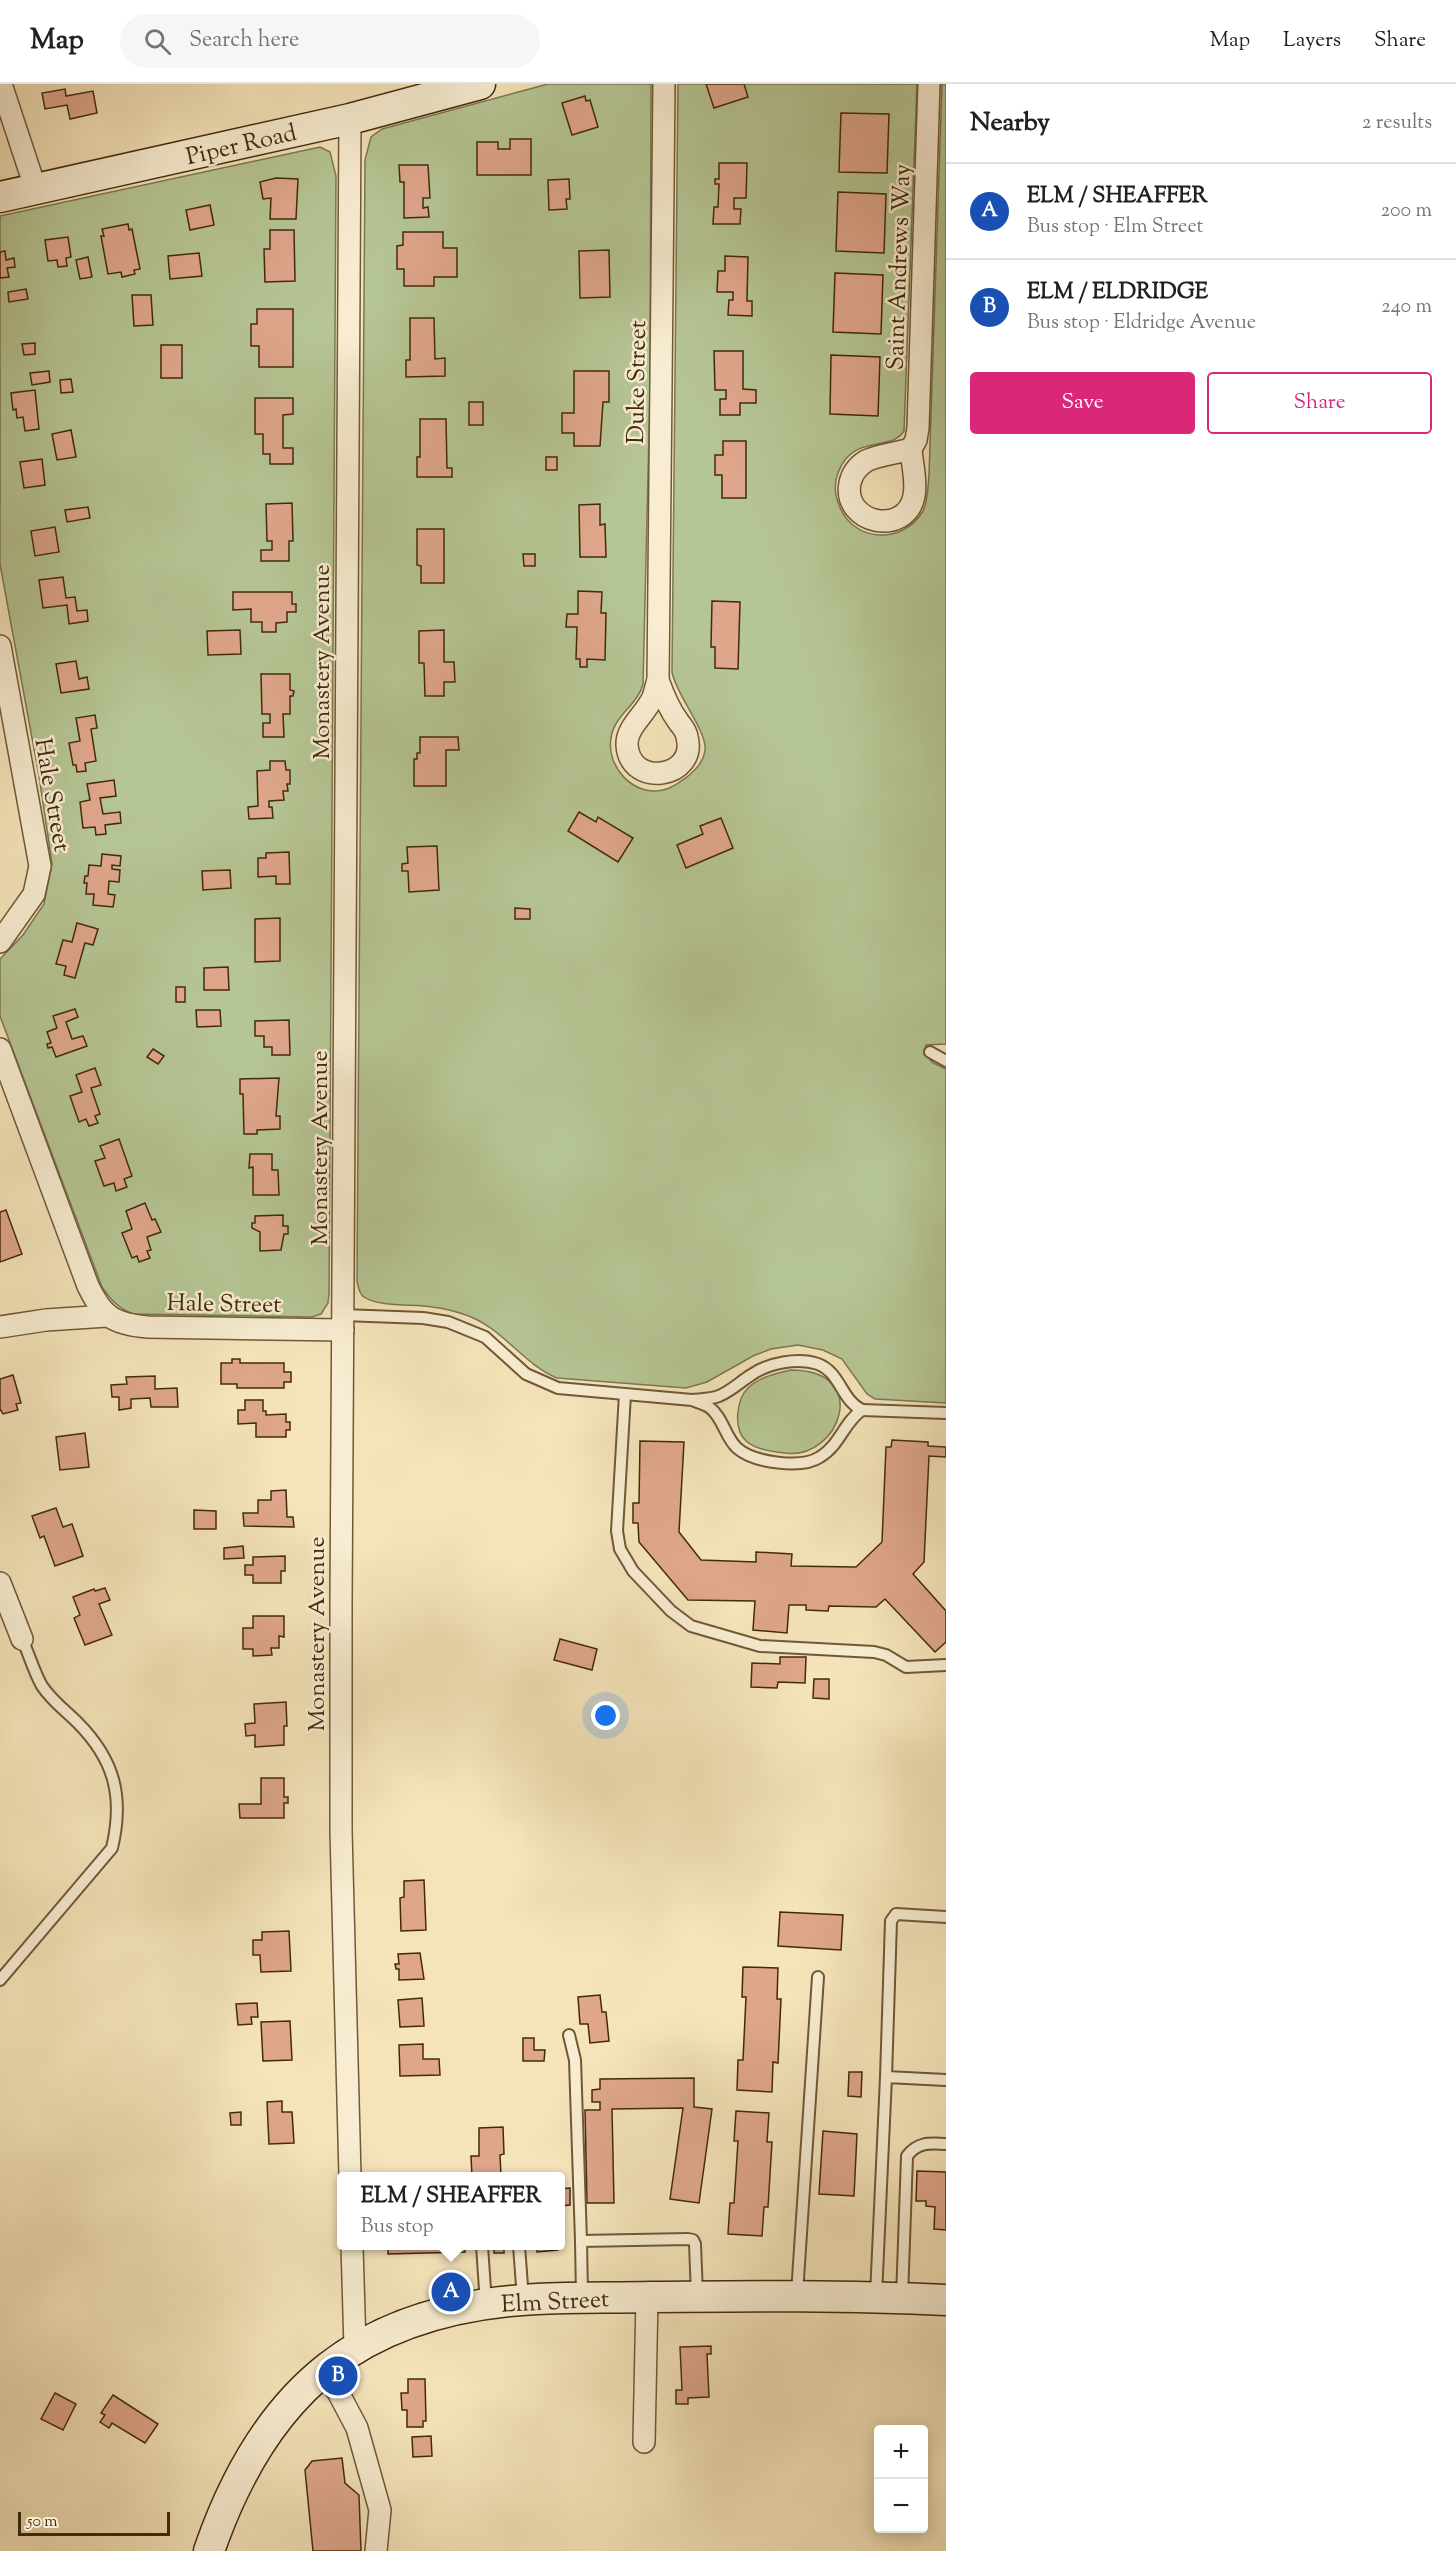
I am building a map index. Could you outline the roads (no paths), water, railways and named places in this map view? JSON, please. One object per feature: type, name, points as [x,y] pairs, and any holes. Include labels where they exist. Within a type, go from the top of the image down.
[{"type":"main road","name":"Piper Road","points":[[0,197],[350,119],[480,84]]},
{"type":"main road","name":"Elm Street","points":[[209,2551],[234,2488],[261,2438],[300,2392],[355,2347],[418,2320],[486,2304],[523,2300],[797,2295],[946,2300]]},
{"type":"street","points":[[1,84],[36,190]]},
{"type":"street","name":"Duke Street","points":[[658,680],[664,84]]},
{"type":"street","name":"Saint Andrews Way","points":[[911,449],[916,440],[918,428],[929,84]]},
{"type":"street","name":"Monastery Avenue","points":[[350,119],[341,1831],[350,2172]]},
{"type":"street","name":"Hale Street","points":[[0,646],[40,866],[34,894],[0,942]]},
{"type":"street","points":[[0,1049],[88,1286],[99,1308],[107,1316]]},
{"type":"street","name":"Hale Street","points":[[0,1327],[46,1320],[107,1316],[120,1323],[148,1327],[343,1322]]},
{"type":"street","points":[[0,1583],[22,1639]]},
{"type":"street","points":[[352,2250],[355,2347]]},
{"type":"street","points":[[644,2442],[647,2298]]},
{"type":"street","points":[[322,2372],[338,2392],[357,2428],[380,2510],[376,2551]]},
{"type":"lane","points":[[930,1052],[946,1060]]},
{"type":"lane","points":[[343,1322],[423,1318],[448,1322],[485,1337],[517,1368],[545,1384],[570,1390],[692,1400],[718,1396],[768,1366],[798,1362],[815,1363],[827,1368],[836,1377],[848,1401],[862,1410],[946,1413]]},
{"type":"lane","points":[[625,1394],[617,1532],[620,1549],[633,1571],[682,1620],[700,1629],[760,1646],[874,1652],[886,1655],[906,1667],[946,1665]]},
{"type":"lane","points":[[692,1400],[709,1406],[732,1442],[744,1453],[795,1464],[809,1463],[824,1455],[838,1440],[854,1415],[862,1410]]},
{"type":"lane","points":[[0,1980],[112,1848],[118,1824],[117,1798],[112,1772],[103,1754],[90,1736],[55,1702],[42,1685],[22,1639]]},
{"type":"lane","points":[[889,2297],[886,2077],[891,1921],[896,1914],[946,1917]]},
{"type":"lane","points":[[797,2295],[818,1977]]},
{"type":"lane","points":[[569,2035],[575,2060],[582,2298]]},
{"type":"lane","points":[[886,2077],[946,2080]]},
{"type":"lane","points":[[889,2297],[907,2156],[915,2146],[927,2143],[946,2144]]},
{"type":"lane","points":[[581,2241],[693,2240],[697,2296]]},
{"type":"lane","points":[[482,2250],[486,2304]]},
{"type":"lane","points":[[519,2250],[523,2300]]},
{"type":"place","name":"ELM / SHEAFFER","points":[[451,2292]]},
{"type":"place","name":"ELM / ELDRIDGE","points":[[338,2376]]}]
